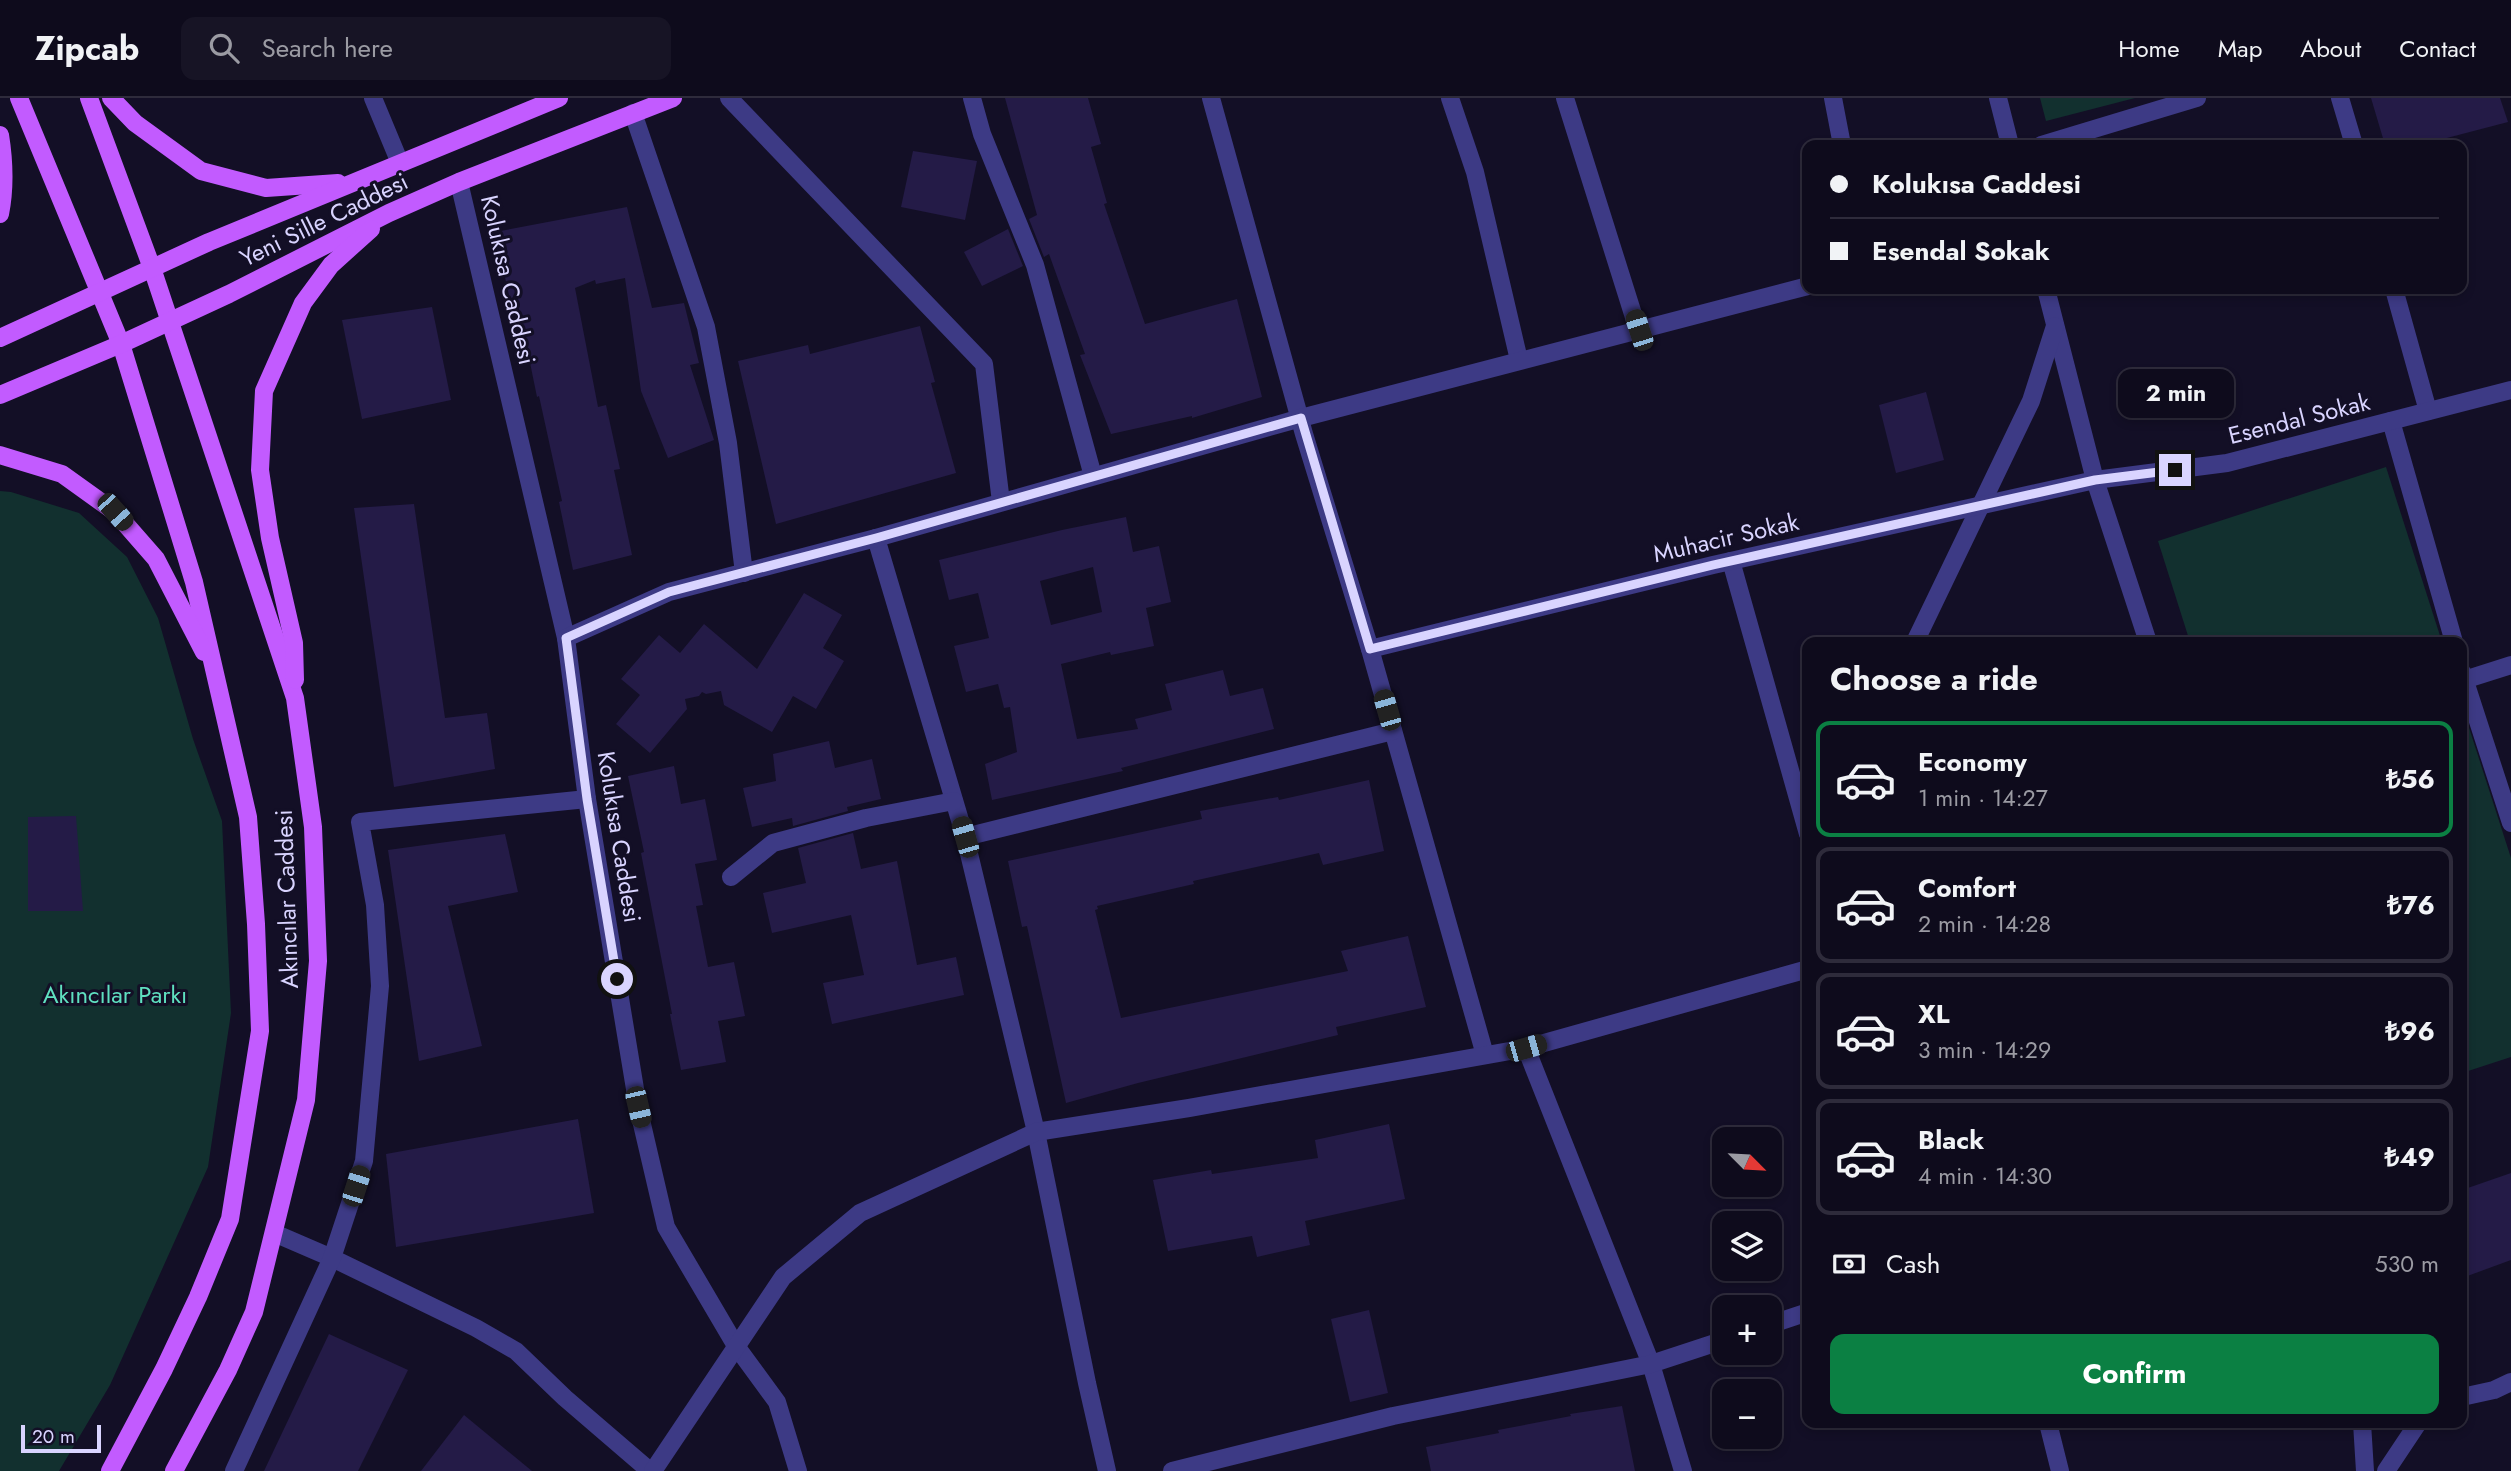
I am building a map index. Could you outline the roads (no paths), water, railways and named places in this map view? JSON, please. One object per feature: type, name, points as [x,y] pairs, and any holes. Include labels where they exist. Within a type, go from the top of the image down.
[{"type":"main road","name":"Akıncılar Caddesi","points":[[19,98],[121,344],[194,582],[248,817],[260,1031],[230,1219],[170,1357],[110,1471]]},
{"type":"main road","name":"Akıncılar Caddesi","points":[[89,98],[152,268],[295,698],[313,827],[318,961],[306,1100],[254,1312],[228,1370],[174,1471]]},
{"type":"main road","points":[[111,98],[135,123],[201,171],[267,188],[355,182]]},
{"type":"main road","name":"Yeni Sille Caddesi","points":[[0,338],[152,268],[559,98]]},
{"type":"main road","name":"Yeni Sille Caddesi","points":[[0,394],[121,344],[229,294],[389,213],[673,98]]},
{"type":"main road","points":[[0,214],[1,146]]},
{"type":"main road","points":[[295,698],[294,643],[270,538],[260,470],[264,391],[303,303],[331,265],[389,213]]},
{"type":"main road","points":[[0,455],[62,474],[115,512],[156,559],[218,679]]},
{"type":"street","points":[[373,98],[400,163]]},
{"type":"street","points":[[729,98],[984,364],[1001,502]]},
{"type":"street","points":[[972,98],[982,134],[1035,265],[1093,476]]},
{"type":"street","points":[[1212,98],[1301,418],[1370,649],[1485,1055]]},
{"type":"street","points":[[1450,98],[1475,172],[1520,360]]},
{"type":"street","points":[[1565,98],[1639,330]]},
{"type":"street","points":[[1833,98],[1841,140]]},
{"type":"street","points":[[1998,98],[2009,140]]},
{"type":"street","points":[[2058,140],[2197,98]]},
{"type":"street","points":[[2340,98],[2353,140]]},
{"type":"street","points":[[633,113],[706,327],[728,443],[744,573]]},
{"type":"street","name":"Kolukısa Caddesi","points":[[459,183],[566,638],[587,799],[638,1107],[666,1227],[736,1346],[777,1402],[798,1471]]},
{"type":"street","points":[[566,638],[669,592],[876,538],[1301,418],[1802,288]]},
{"type":"street","points":[[2047,294],[2095,480],[2146,637]]},
{"type":"street","points":[[2395,294],[2428,411]]},
{"type":"street","points":[[1917,637],[2031,401],[2055,326]]},
{"type":"street","name":"Esendal Sokak","points":[[2095,480],[2227,463],[2511,390]]},
{"type":"street","points":[[2391,421],[2453,637]]},
{"type":"street","name":"Muhacir Sokak","points":[[1370,649],[1731,561],[2095,480]]},
{"type":"street","points":[[876,538],[965,837],[1036,1132],[1107,1471]]},
{"type":"street","points":[[1731,561],[1802,813]]},
{"type":"street","points":[[2467,675],[2511,665]]},
{"type":"street","points":[[2467,688],[2511,824]]},
{"type":"street","points":[[965,837],[1393,731]]},
{"type":"street","points":[[234,1471],[332,1258],[364,1161],[380,986],[375,905],[360,822],[587,799]]},
{"type":"street","points":[[731,877],[773,843],[866,818],[954,801]]},
{"type":"street","points":[[274,1233],[476,1328],[516,1351],[565,1398],[652,1471],[783,1277],[860,1213],[1036,1132],[1189,1108],[1526,1048],[1802,971]]},
{"type":"street","points":[[1526,1048],[1651,1364],[1683,1471]]},
{"type":"street","points":[[1782,1321],[1802,1314]]},
{"type":"street","points":[[1172,1471],[1393,1416],[1651,1364],[1712,1344]]},
{"type":"street","points":[[2467,1396],[2494,1390],[2511,1382]]},
{"type":"street","points":[[2049,1428],[2060,1471]]},
{"type":"street","points":[[2362,1428],[2365,1471]]},
{"type":"street","points":[[2386,1471],[2415,1428]]},
{"type":"park label","name":"Akıncılar Parkı","points":[[115,995]]}]
